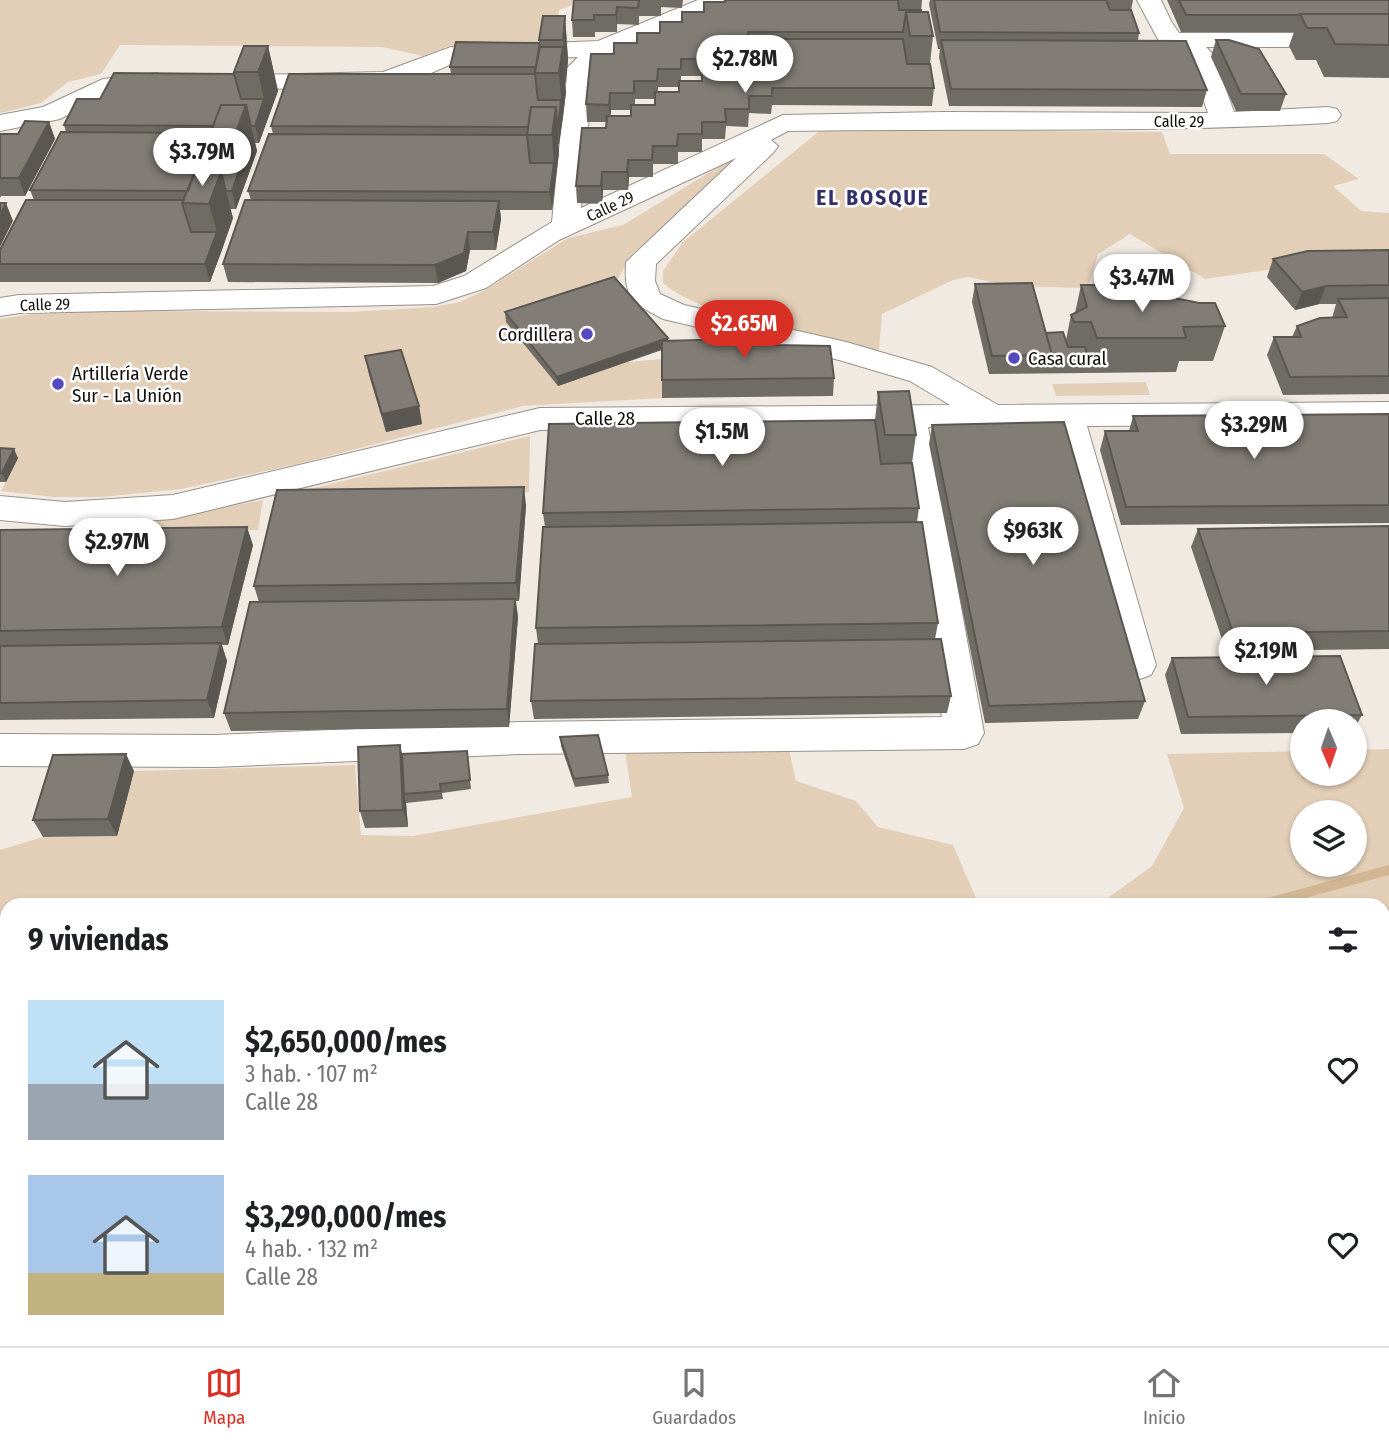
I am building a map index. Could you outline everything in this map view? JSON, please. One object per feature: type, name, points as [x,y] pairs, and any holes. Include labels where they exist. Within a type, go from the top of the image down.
[{"type":"street","points":[[204,81],[385,80],[420,69],[450,55],[602,48],[719,0]]},
{"type":"street","points":[[1149,0],[1161,28],[1170,40],[1200,54],[1224,121]]},
{"type":"street","points":[[1170,40],[1389,40]]},
{"type":"street","points":[[1208,41],[1260,62]]},
{"type":"street","points":[[566,226],[580,68],[602,48]]},
{"type":"street","points":[[0,123],[51,113],[112,84],[176,81]]},
{"type":"street","name":"Calle 29","points":[[0,307],[19,303],[436,295],[475,282],[566,226],[704,163],[782,123],[944,120],[1224,121],[1328,114]]},
{"type":"street","points":[[782,123],[771,139],[641,262],[640,281],[648,299],[674,312],[846,352],[921,374],[990,415]]},
{"type":"street","name":"Calle 28","points":[[0,508],[65,514],[173,507],[540,419],[1389,413]]},
{"type":"street","points":[[1067,415],[1137,665]]},
{"type":"street","points":[[0,750],[214,751],[520,738],[964,733],[909,416]]},
{"type":"shaded area","points":[[0,0],[585,0],[559,10],[557,43],[449,46],[423,56],[382,47],[120,45],[101,74],[68,82],[41,103],[0,113]]},
{"type":"shaded area","points":[[822,129],[1162,132],[1170,154],[1324,154],[1359,179],[1333,186],[1361,211],[1389,213],[1389,252],[1205,279],[1130,234],[1098,254],[1088,288],[1010,286],[968,277],[953,280],[882,314],[879,351],[735,317],[682,296],[663,283],[663,271],[683,242]]},
{"type":"shaded area","points":[[756,144],[632,254],[614,286],[628,362],[662,359],[662,398],[523,406],[298,464],[181,489],[102,497],[54,497],[1,491],[6,482],[0,457],[0,319],[38,313],[124,311],[349,312],[434,307],[460,302],[485,290],[568,238],[623,225]]},
{"type":"shaded area","points":[[1146,382],[1150,395],[1056,396],[1052,384]]},
{"type":"shaded area","points":[[530,436],[529,492],[311,496],[310,489]]},
{"type":"shaded area","points":[[263,500],[258,530],[130,533],[132,525]]},
{"type":"shaded area","points":[[624,745],[788,745],[796,781],[856,801],[878,827],[953,845],[976,898],[0,898],[0,850],[43,837],[116,836],[134,771],[355,765],[361,835],[413,836],[632,797]]},
{"type":"shaded area","points":[[1389,749],[1389,898],[1108,898],[1152,866],[1184,808],[1167,754],[1290,751],[1290,786],[1367,786],[1367,750]]},
{"type":"building","points":[[574,0],[639,0],[638,8],[617,7],[616,15],[594,15],[594,20],[572,20]]},
{"type":"building","points":[[898,0],[899,10],[921,12],[906,12],[903,32],[748,32],[748,37],[726,37],[726,48],[704,48],[703,59],[681,59],[681,69],[658,69],[657,81],[634,81],[634,93],[610,93],[609,105],[586,104],[591,54],[614,54],[614,43],[637,43],[637,33],[660,33],[660,22],[682,22],[682,12],[704,12],[704,2]]},
{"type":"building","points":[[934,0],[1106,0],[1110,10],[1131,10],[1139,33],[940,32]]},
{"type":"building","points":[[1179,0],[1389,0],[1389,14],[1186,15]]},
{"type":"building","points":[[906,12],[928,12],[933,36],[910,36]]},
{"type":"building","points":[[1300,14],[1389,14],[1389,45],[1335,44],[1327,28],[1307,28]]},
{"type":"building","points":[[543,16],[565,16],[563,40],[539,40]]},
{"type":"building","points":[[769,39],[903,39],[907,64],[930,64],[934,88],[772,88],[772,96],[749,96],[749,109],[725,109],[726,122],[702,122],[702,134],[678,134],[677,146],[653,146],[652,160],[628,160],[627,172],[602,172],[601,186],[576,186],[582,128],[606,128],[607,116],[631,116],[631,105],[655,105],[655,92],[679,92],[679,81],[702,81],[702,70],[725,70],[725,58],[748,58],[747,46],[770,46]]},
{"type":"building","points":[[941,40],[1186,41],[1207,90],[951,89]]},
{"type":"building","points":[[1216,40],[1229,40],[1259,49],[1286,94],[1241,94]]},
{"type":"building","points":[[456,42],[539,43],[540,47],[536,67],[450,67]]},
{"type":"building","points":[[244,46],[268,46],[258,72],[234,72]]},
{"type":"building","points":[[539,47],[563,47],[559,73],[535,73]]},
{"type":"building","points":[[114,73],[234,74],[241,99],[264,99],[255,126],[251,126],[246,105],[221,105],[213,126],[64,125],[77,99],[100,99]]},
{"type":"building","points":[[289,74],[535,74],[538,100],[561,100],[558,127],[556,107],[531,107],[528,127],[271,126]]},
{"type":"building","points":[[221,105],[246,105],[235,134],[210,134]]},
{"type":"building","points":[[531,107],[556,107],[552,135],[527,135]]},
{"type":"building","points":[[25,121],[49,122],[19,178],[0,178],[0,134],[18,134]]},
{"type":"building","points":[[61,132],[210,133],[218,162],[242,162],[232,191],[226,191],[221,172],[195,172],[188,191],[30,190]]},
{"type":"building","points":[[269,134],[527,135],[530,163],[554,163],[550,192],[248,191]]},
{"type":"building","points":[[195,172],[221,172],[209,204],[182,203]]},
{"type":"building","points":[[26,200],[184,200],[182,203],[191,232],[217,232],[205,264],[0,264],[0,250]]},
{"type":"building","points":[[245,200],[499,201],[493,232],[468,232],[464,253],[435,265],[223,264]]},
{"type":"building","points":[[0,203],[6,203],[0,215]]},
{"type":"building","points":[[1389,250],[1389,285],[1326,286],[1302,292],[1273,259],[1308,251]]},
{"type":"building","name":"Cordillera","points":[[614,277],[668,338],[557,377],[505,312]]},
{"type":"building","points":[[1032,283],[1052,355],[992,356],[975,284]]},
{"type":"building","points":[[1081,285],[1109,285],[1199,303],[1215,303],[1225,326],[1183,327],[1186,338],[1097,338],[1091,322],[1074,322],[1071,315],[1087,307]]},
{"type":"building","points":[[1389,298],[1389,376],[1290,377],[1274,337],[1301,337],[1297,326],[1320,318],[1347,317],[1338,299]]},
{"type":"building","points":[[1063,332],[1068,347],[1085,347],[1090,363],[1050,364],[1052,355],[1046,333]]},
{"type":"building","points":[[773,338],[774,345],[830,346],[834,378],[662,380],[662,341]]},
{"type":"building","points":[[401,350],[419,406],[382,414],[365,356]]},
{"type":"building","points":[[909,391],[916,435],[885,435],[878,392]]},
{"type":"building","points":[[1389,414],[1389,505],[1126,507],[1105,431],[1138,431],[1133,416]]},
{"type":"building","points":[[875,420],[881,464],[912,463],[919,508],[543,513],[549,424]]},
{"type":"building","points":[[1064,422],[1145,701],[989,706],[932,425]]},
{"type":"building","points":[[0,448],[14,449],[2,473],[0,473]]},
{"type":"building","points":[[524,487],[516,583],[254,586],[277,490]]},
{"type":"building","points":[[922,522],[938,623],[536,628],[543,527]]},
{"type":"building","points":[[1389,526],[1389,631],[1233,633],[1198,529]]},
{"type":"building","points":[[247,527],[222,627],[0,631],[0,530]]},
{"type":"building","points":[[515,599],[507,709],[224,713],[250,602]]},
{"type":"building","points":[[941,639],[951,696],[531,701],[535,644]]},
{"type":"building","points":[[221,643],[207,700],[0,703],[0,646]]},
{"type":"building","points":[[1340,656],[1360,709],[1290,709],[1290,716],[1188,717],[1172,658]]},
{"type":"building","points":[[598,735],[608,775],[574,779],[560,737]]},
{"type":"building","points":[[400,745],[403,810],[360,811],[358,747]]},
{"type":"building","points":[[467,751],[470,780],[440,784],[441,791],[404,794],[402,754]]},
{"type":"building","points":[[126,754],[108,819],[33,820],[53,755]]},
{"type":"waterway","points":[[1286,898],[1389,870]]},
{"type":"place","name":"Cordillera","points":[[587,334]]},
{"type":"place","name":"Casa cural","points":[[1014,358]]},
{"type":"place","name":"Artillería Verde Sur - La Unión","points":[[58,384]]},
{"type":"district","name":"EL BOSQUE","points":[[873,198]]}]
